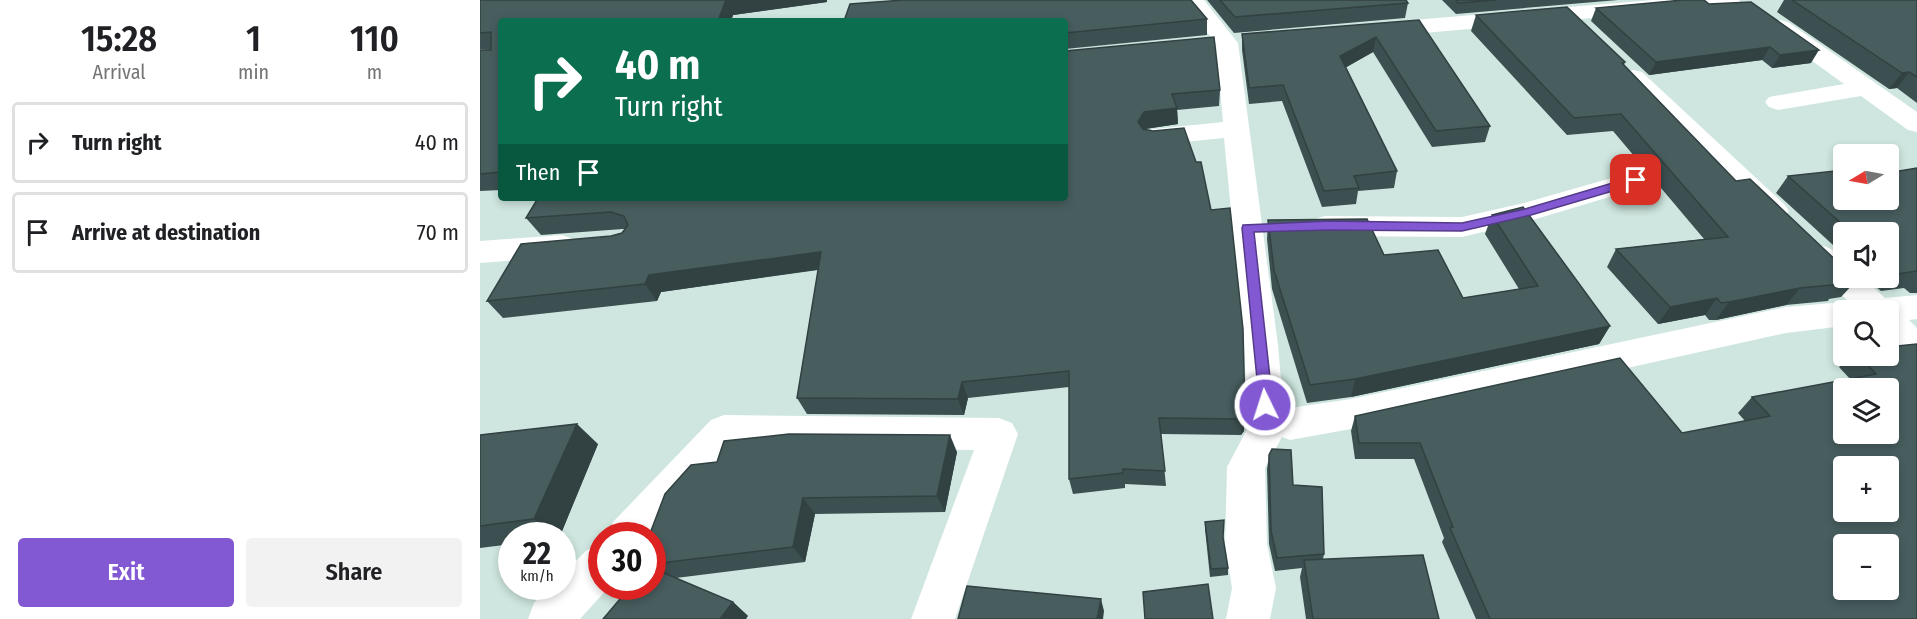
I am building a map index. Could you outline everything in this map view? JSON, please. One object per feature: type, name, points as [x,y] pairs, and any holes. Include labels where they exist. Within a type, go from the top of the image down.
[{"type":"street","points":[[1193,0],[1227,43],[1236,129],[1271,227],[1265,405],[1273,418],[1290,424],[1351,414],[1786,320],[1833,315]]},
{"type":"street","points":[[1356,32],[1567,13],[1746,5],[1917,124]]},
{"type":"street","points":[[1567,13],[1593,38]]},
{"type":"street","points":[[1619,63],[1867,300]]},
{"type":"street","points":[[1778,102],[1865,88]]},
{"type":"street","points":[[1154,137],[1236,129]]},
{"type":"street","points":[[1271,227],[1462,227],[1526,212],[1636,180]]},
{"type":"street","points":[[480,252],[587,244]]},
{"type":"street","points":[[1899,309],[1917,307]]},
{"type":"street","points":[[1899,331],[1917,348]]},
{"type":"street","points":[[1248,619],[1254,588],[1246,544],[1246,467],[1273,418]]},
{"type":"street","points":[[641,522],[724,431],[999,434],[933,619]]},
{"type":"street","points":[[550,619],[588,579]]},
{"type":"building","points":[[480,0],[726,0],[719,18],[498,18],[498,172],[480,174],[480,50],[491,50],[491,32],[480,33]]},
{"type":"building","points":[[903,0],[1191,0],[1207,19],[1068,33],[1068,18],[845,18],[850,4]]},
{"type":"building","points":[[1220,0],[1406,0],[1408,3],[1235,17]]},
{"type":"building","points":[[1456,0],[1496,0],[1458,3]]},
{"type":"building","points":[[1704,0],[1709,4],[1751,2],[1819,50],[1780,55],[1770,47],[1656,62],[1596,8]]},
{"type":"building","points":[[1792,0],[1917,0],[1917,77],[1909,72],[1902,73]]},
{"type":"building","points":[[1567,7],[1625,62],[1622,63],[1736,181],[1750,179],[1833,258],[1833,285],[1800,288],[1729,302],[1721,303],[1717,298],[1670,307],[1616,249],[1728,237],[1621,114],[1574,118],[1476,15]]},
{"type":"building","points":[[1419,20],[1490,126],[1436,131],[1376,37],[1340,56],[1397,171],[1354,176],[1359,188],[1324,191],[1283,85],[1249,88],[1242,34]]},
{"type":"building","points":[[1214,37],[1220,90],[1172,94],[1177,108],[1144,112],[1138,122],[1143,129],[1153,131],[1184,128],[1196,162],[1201,162],[1211,210],[1230,208],[1243,329],[1245,415],[1242,419],[1159,418],[1165,471],[1123,469],[1123,473],[1069,479],[1069,371],[962,382],[958,399],[797,398],[821,252],[649,275],[645,284],[487,301],[521,244],[611,236],[622,233],[628,225],[624,216],[611,212],[526,218],[536,201],[1068,201],[1068,51]]},
{"type":"building","points":[[1917,168],[1917,271],[1899,274],[1899,222],[1840,222],[1788,176],[1833,171],[1833,210],[1899,210],[1899,171]]},
{"type":"building","points":[[1523,207],[1610,326],[1355,379],[1310,385],[1274,270],[1268,220],[1367,219],[1384,255],[1438,250],[1463,298],[1538,286],[1492,215]]},
{"type":"building","points":[[1917,344],[1917,619],[1490,619],[1450,528],[1453,527],[1420,443],[1359,443],[1355,416],[1620,358],[1682,433],[1770,416],[1752,397],[1833,382],[1833,444],[1899,444],[1899,378],[1854,378],[1876,374],[1869,366],[1899,366],[1899,346]]},
{"type":"building","points":[[577,424],[534,519],[480,526],[480,435]]},
{"type":"building","points":[[789,434],[950,435],[937,496],[803,498],[793,547],[666,562],[666,522],[654,522],[665,494],[691,465],[717,462],[724,441]]},
{"type":"building","points":[[1272,449],[1291,450],[1293,485],[1322,487],[1324,554],[1277,558],[1271,531],[1269,455]]},
{"type":"building","points":[[1224,520],[1223,537],[1228,568],[1211,569],[1205,522]]},
{"type":"building","points":[[1423,555],[1439,619],[1313,619],[1304,560]]},
{"type":"building","points":[[666,574],[733,602],[720,619],[603,619],[619,600],[666,600]]},
{"type":"building","points":[[1208,584],[1213,619],[1145,619],[1143,592]]},
{"type":"building","points":[[967,586],[1101,599],[1097,619],[958,619]]},
{"type":"route","points":[[1265,405],[1248,228],[1328,225],[1462,227],[1526,212],[1636,180]]}]
